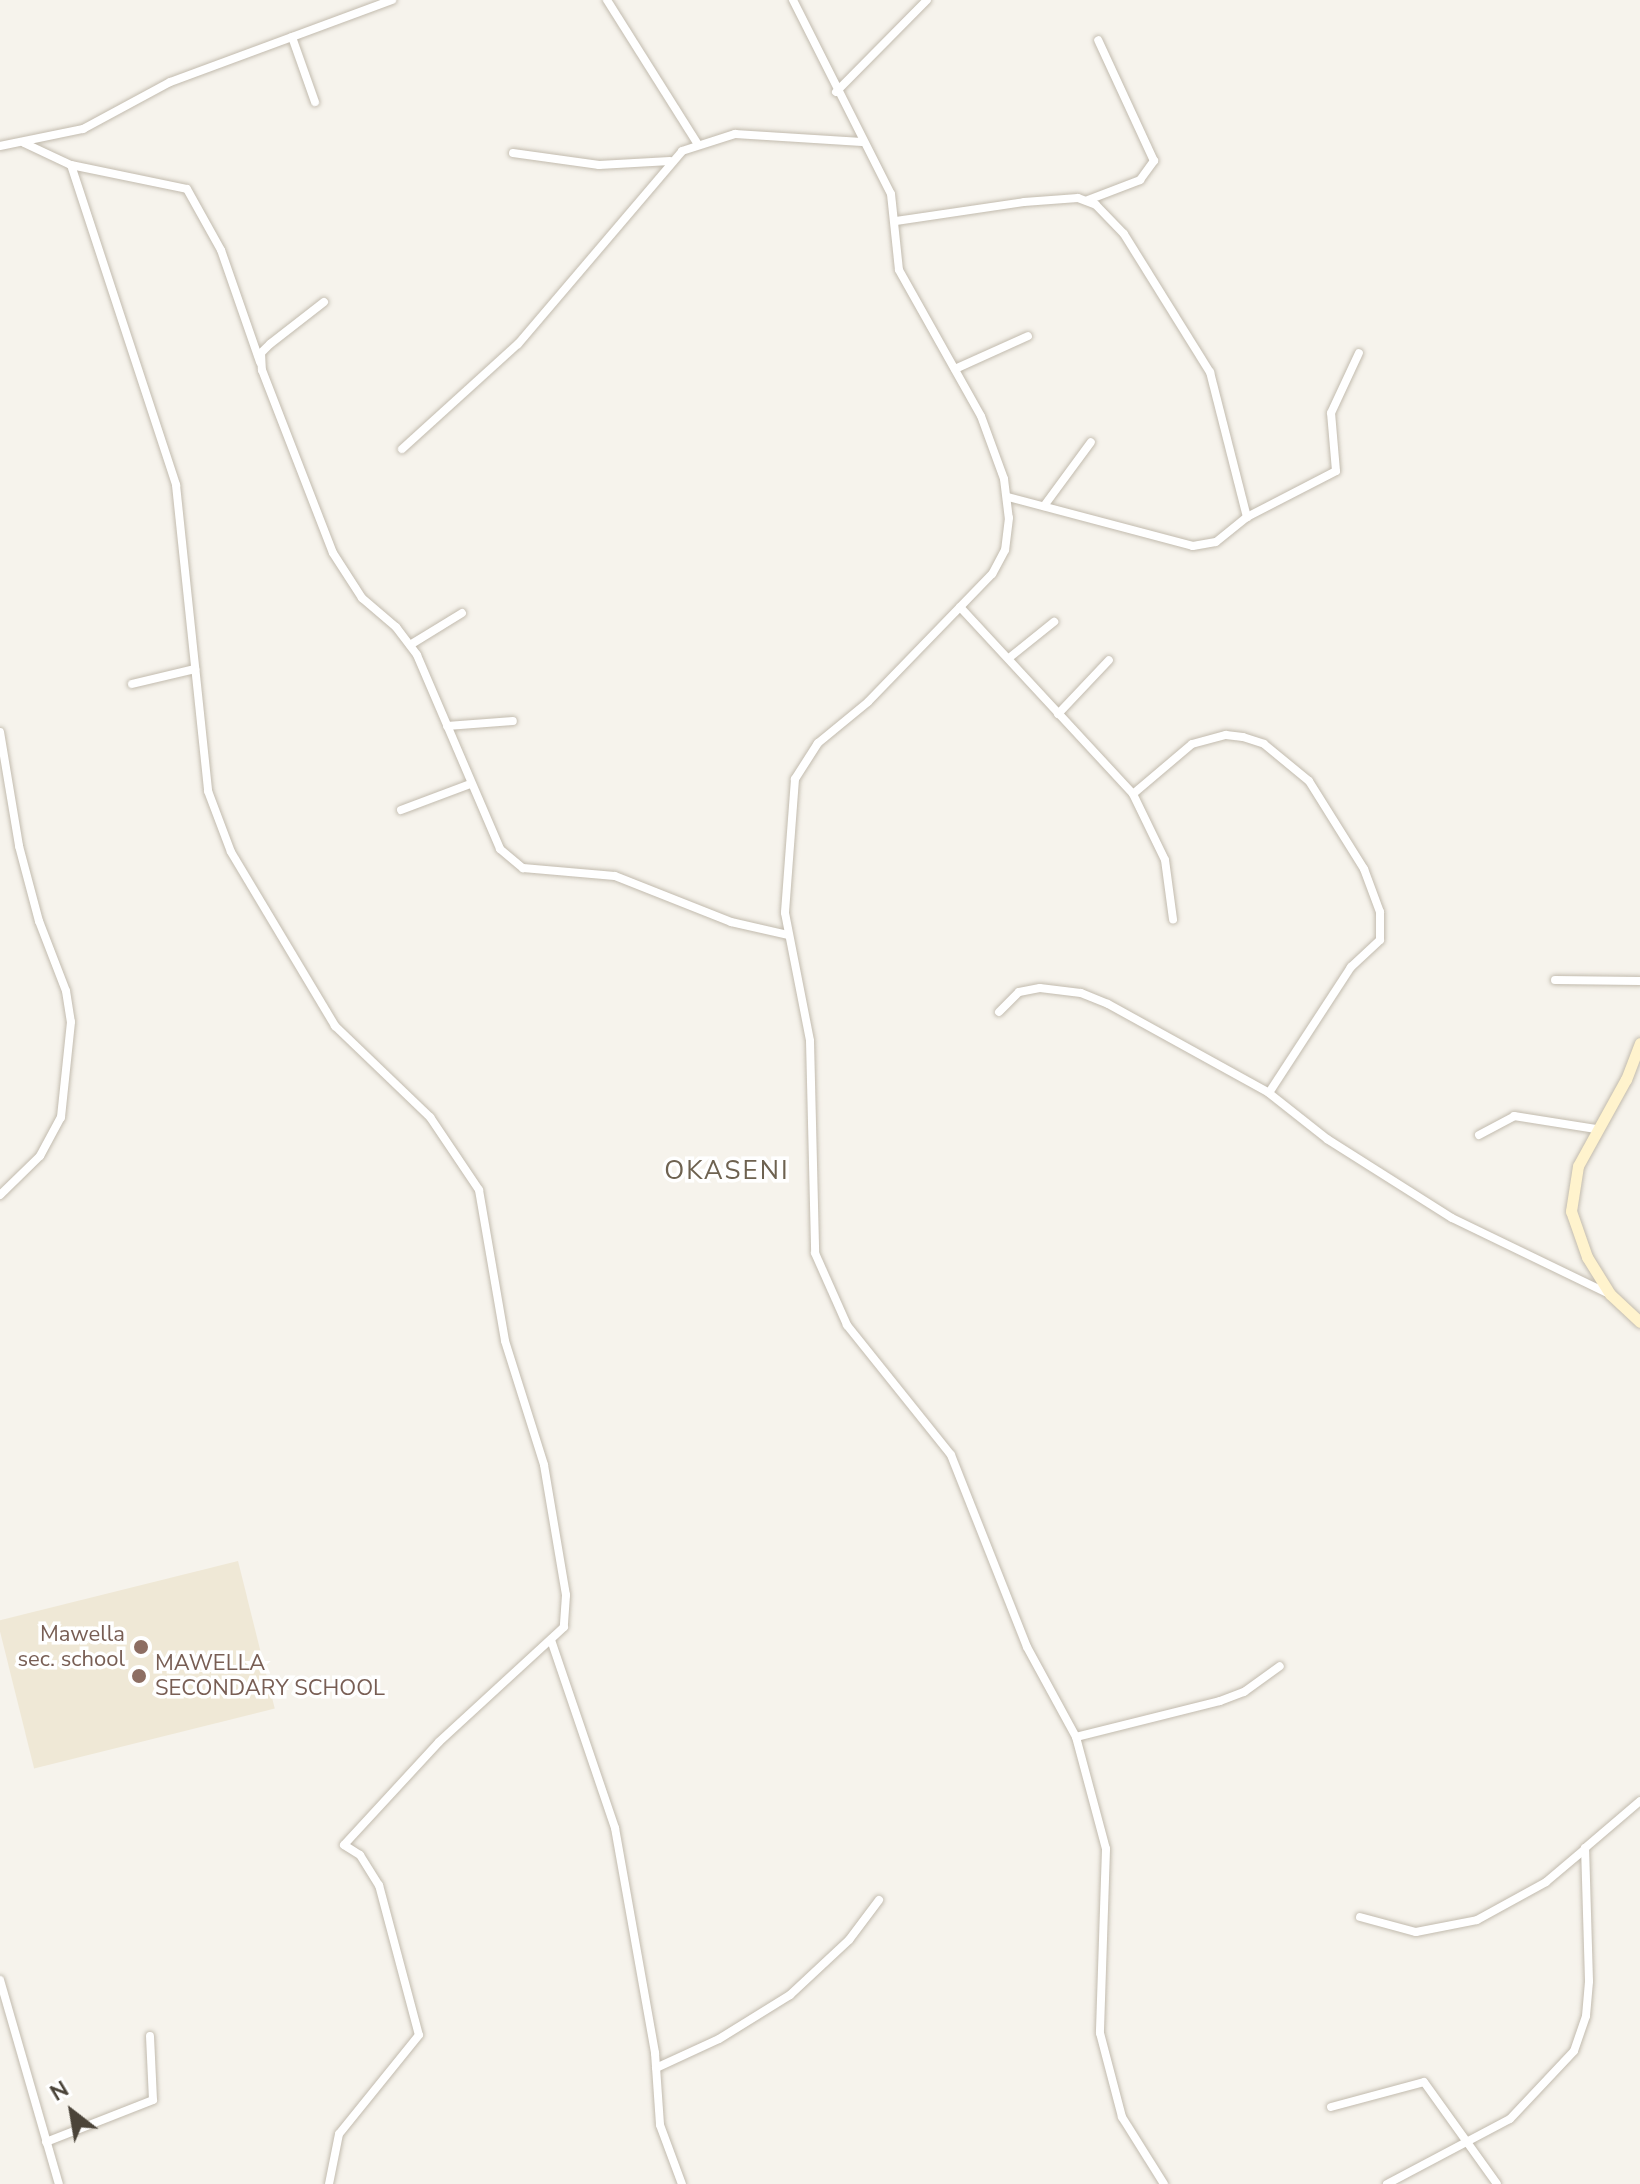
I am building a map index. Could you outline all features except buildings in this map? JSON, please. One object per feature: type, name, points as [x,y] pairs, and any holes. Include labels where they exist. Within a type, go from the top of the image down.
[{"type":"street","points":[[0,146],[83,129],[170,82],[392,0]]},
{"type":"street","points":[[607,0],[697,143]]},
{"type":"street","points":[[793,0],[836,92],[891,194],[899,270],[981,416],[1008,497],[1001,560],[960,607],[805,759],[795,779],[788,844],[788,935],[814,1082],[815,1253],[847,1325],[951,1455],[1027,1647],[1076,1737],[1106,1849],[1100,2033],[1122,2117],[1164,2184]]},
{"type":"street","points":[[836,92],[927,0]]},
{"type":"street","points":[[292,37],[315,102]]},
{"type":"street","points":[[896,221],[1024,202],[1088,200],[1140,180],[1154,161],[1098,40]]},
{"type":"street","points":[[402,449],[518,344],[670,161],[697,143],[735,134],[862,142]]},
{"type":"street","points":[[24,143],[71,165],[187,189],[221,250],[333,553],[362,598],[410,645],[500,849],[523,868],[615,876],[731,922],[788,935]]},
{"type":"street","points":[[513,153],[599,165],[670,161]]},
{"type":"street","points":[[71,165],[176,485],[208,791],[231,852],[335,1026],[430,1117],[479,1190],[505,1341],[544,1465],[568,1609],[564,1627],[439,1742],[344,1845],[360,1855],[379,1885],[419,2035],[339,2134],[329,2184]]},
{"type":"street","points":[[1088,200],[1124,234],[1210,372],[1247,517]]},
{"type":"street","points":[[261,364],[270,344],[324,302]]},
{"type":"street","points":[[955,369],[1028,336]]},
{"type":"street","points":[[1008,497],[1193,546],[1216,542],[1247,517],[1336,471],[1331,413],[1359,353]]},
{"type":"street","points":[[1044,506],[1091,442]]},
{"type":"street","points":[[960,607],[1133,794],[1165,860],[1173,919]]},
{"type":"street","points":[[410,645],[462,613]]},
{"type":"street","points":[[1009,658],[1054,622]]},
{"type":"street","points":[[1058,714],[1109,660]]},
{"type":"street","points":[[132,684],[195,669]]},
{"type":"street","points":[[447,726],[513,721]]},
{"type":"street","points":[[0,732],[11,810],[39,921],[66,991],[71,1022],[61,1117],[40,1156],[0,1195]]},
{"type":"street","points":[[1133,794],[1192,744],[1243,737],[1264,744],[1309,781],[1364,869],[1380,912],[1380,940],[1351,967],[1269,1093]]},
{"type":"street","points":[[401,810],[470,784]]},
{"type":"street","points":[[0,812],[11,810]]},
{"type":"street","points":[[1555,980],[1640,981]]},
{"type":"street","points":[[999,1012],[1026,989],[1081,993],[1269,1093],[1327,1139],[1452,1218],[1610,1294]]},
{"type":"street","points":[[1640,1043],[1578,1166],[1571,1211],[1587,1257],[1610,1294],[1640,1322]]},
{"type":"street","points":[[1479,1135],[1514,1116],[1596,1129]]},
{"type":"street","points":[[551,1640],[615,1828],[656,2068],[660,2125],[682,2184]]},
{"type":"street","points":[[1076,1737],[1220,1701],[1244,1692],[1280,1666]]},
{"type":"street","points":[[1360,1917],[1416,1932],[1477,1920],[1546,1882],[1640,1801]]},
{"type":"street","points":[[1387,2184],[1466,2146],[1530,2103],[1574,2051],[1586,2016],[1589,1981],[1585,1848]]},
{"type":"street","points":[[656,2068],[730,2033],[790,1995],[834,1957],[879,1900]]},
{"type":"street","points":[[0,1980],[59,2184]]},
{"type":"street","points":[[46,2142],[153,2100],[150,2036]]},
{"type":"street","points":[[1331,2107],[1424,2082],[1466,2146],[1497,2184]]},
{"type":"shaded area","name":"MAWELLA SECONDARY SCHOOL","points":[[238,1561],[275,1708],[34,1768],[0,1632],[0,1620]]},
{"type":"place","name":"Mawella sec. school","points":[[141,1647]]},
{"type":"place","name":"MAWELLA SECONDARY SCHOOL","points":[[139,1676]]},
{"type":"district","name":"OKASENI","points":[[727,1171]]}]
